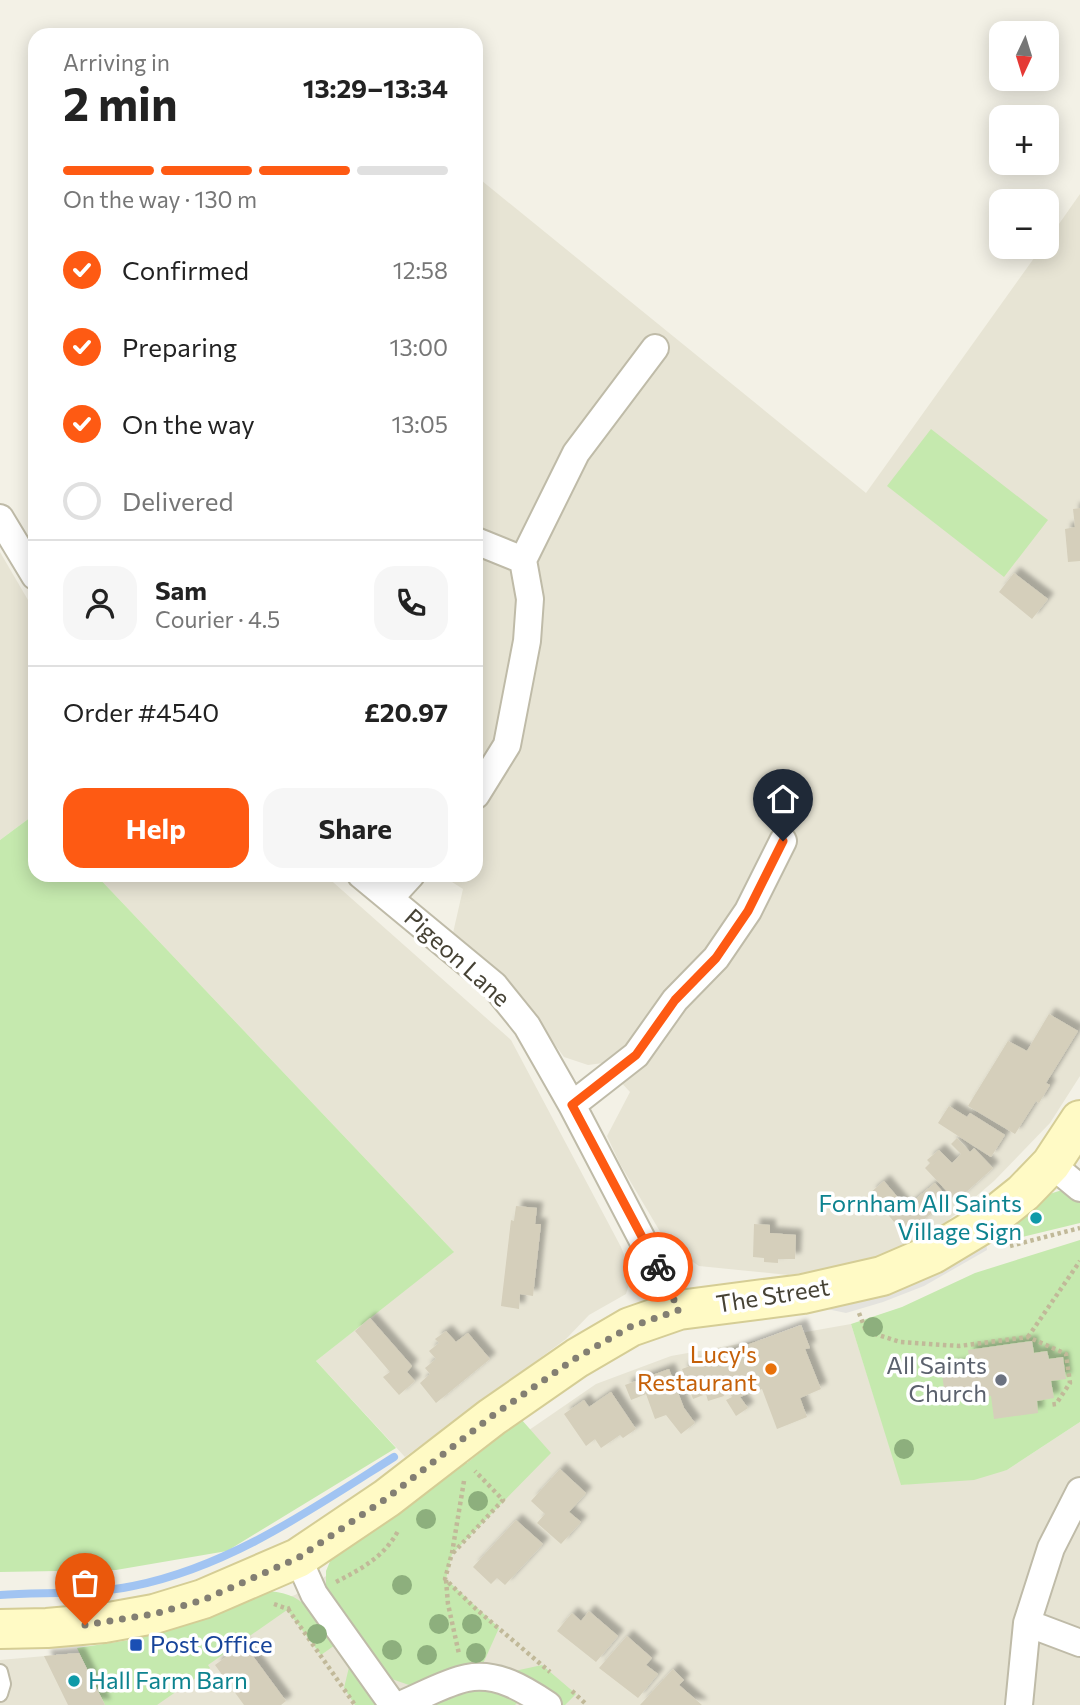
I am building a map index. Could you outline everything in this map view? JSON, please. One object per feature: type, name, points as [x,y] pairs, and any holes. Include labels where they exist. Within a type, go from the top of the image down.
[{"type":"main road","name":"The Street","points":[[0,1629],[104,1623],[154,1614],[203,1600],[298,1558],[387,1498],[462,1454],[492,1416],[576,1358],[630,1327],[679,1310],[803,1294],[882,1276],[933,1254],[988,1222],[1023,1193],[1066,1176],[1080,1120]]},
{"type":"street","points":[[483,784],[507,745],[527,641],[530,599],[523,561],[576,453],[655,348]]},
{"type":"street","points":[[0,518],[28,564]]},
{"type":"street","points":[[483,544],[523,561]]},
{"type":"street","points":[[572,1105],[636,1055],[675,1000],[716,958],[748,911],[783,841]]},
{"type":"street","name":"Pigeon Lane","points":[[370,882],[494,985],[527,1026],[572,1105],[679,1310]]},
{"type":"street","points":[[390,898],[405,882]]},
{"type":"street","points":[[1019,1705],[1027,1623],[1051,1548],[1080,1491]]},
{"type":"street","points":[[298,1558],[314,1594],[393,1705]]},
{"type":"street","points":[[1027,1623],[1080,1643]]},
{"type":"street","points":[[400,1705],[466,1678],[491,1678],[521,1687],[548,1705]]},
{"type":"lane","points":[[0,1672],[3,1684],[0,1694]]},
{"type":"path","points":[[988,1222],[995,1250],[1080,1228]]},
{"type":"path","points":[[1025,1339],[1080,1261]]},
{"type":"path","points":[[859,1312],[866,1331],[900,1342],[959,1346],[1025,1339],[1066,1354],[1070,1383],[1056,1404],[1049,1405]]},
{"type":"path","points":[[462,1454],[452,1553],[446,1579],[448,1604],[466,1678]]},
{"type":"path","points":[[452,1553],[503,1500],[462,1454]]},
{"type":"path","points":[[446,1579],[476,1609],[559,1680]]},
{"type":"path","points":[[288,1609],[355,1705]]},
{"type":"path","points":[[567,1687],[587,1705]]},
{"type":"shaded area","points":[[483,182],[866,493],[1033,259],[1059,259],[1059,224],[1080,194],[1080,1076],[1050,1123],[994,1181],[931,1235],[863,1264],[788,1275],[699,1266],[668,1245],[620,1164],[607,1136],[630,1092],[603,1063],[588,1065],[564,1057],[516,992],[453,933],[463,889],[452,882],[483,882]]},
{"type":"shaded area","points":[[0,552],[28,600],[28,819],[0,840]]},
{"type":"shaded area","points":[[103,882],[333,882],[511,1040],[621,1247],[632,1275],[626,1294],[589,1315],[566,1339],[405,1457],[316,1361],[453,1251]]},
{"type":"shaded area","points":[[986,1241],[987,1250],[924,1286],[846,1313],[827,1309],[883,1294]]},
{"type":"shaded area","points":[[851,1324],[902,1485],[1007,1470],[1080,1422],[1080,1705],[0,1705],[0,1660],[79,1653],[180,1636],[295,1595],[403,1529],[497,1452],[596,1384],[671,1356]]},
{"type":"green space","points":[[931,429],[1048,520],[1004,577],[887,486]]},
{"type":"green space","points":[[28,819],[28,882],[103,882],[454,1252],[316,1361],[396,1448],[227,1551],[116,1570],[0,1572],[0,840]]},
{"type":"green space","points":[[1059,1191],[1080,1196],[1080,1223],[1001,1242],[1001,1231],[1043,1196]]},
{"type":"green space","points":[[1080,1240],[1080,1422],[1007,1470],[974,1480],[901,1485],[851,1324],[902,1307],[975,1273]]},
{"type":"green space","points":[[521,1419],[551,1453],[452,1554],[446,1579],[499,1628],[482,1666],[417,1685],[386,1677],[326,1594],[326,1571],[333,1554],[456,1446],[467,1463]]},
{"type":"green space","points":[[262,1591],[277,1592],[298,1600],[314,1614],[335,1645],[321,1655],[287,1610],[208,1665],[210,1668],[157,1705],[105,1705],[77,1648],[143,1638],[137,1617]]},
{"type":"green space","points":[[350,1663],[377,1705],[355,1705],[344,1688]]},
{"type":"green space","points":[[542,1665],[576,1694],[565,1705],[548,1705],[510,1672]]},
{"type":"green space","points":[[479,1684],[520,1700],[515,1705],[430,1705]]},
{"type":"building","points":[[1080,508],[1080,561],[1068,562],[1065,529],[1075,527],[1073,509]]},
{"type":"building","points":[[1014,573],[1048,599],[1032,619],[999,592]]},
{"type":"building","points":[[1049,1014],[1078,1031],[1046,1083],[1050,1085],[1039,1103],[1036,1101],[1015,1134],[968,1106],[1008,1041],[1027,1051]]},
{"type":"building","points":[[949,1106],[967,1117],[970,1113],[1005,1135],[991,1157],[938,1123]]},
{"type":"building","points":[[957,1138],[970,1152],[974,1148],[993,1168],[956,1201],[925,1168],[930,1163],[927,1160],[939,1150],[952,1163],[961,1154],[951,1144]]},
{"type":"building","points":[[884,1181],[906,1207],[935,1183],[949,1199],[905,1235],[870,1193]]},
{"type":"building","points":[[516,1206],[537,1208],[535,1224],[541,1224],[533,1296],[520,1294],[519,1309],[501,1306],[511,1220],[514,1221]]},
{"type":"building","points":[[754,1224],[770,1225],[770,1233],[796,1235],[795,1259],[778,1259],[778,1263],[764,1262],[764,1258],[753,1257]]},
{"type":"building","points":[[370,1318],[412,1366],[407,1372],[415,1381],[399,1395],[383,1377],[390,1372],[355,1331]]},
{"type":"building","name":"Lucy's Restaurant","points":[[801,1325],[810,1348],[805,1349],[821,1389],[800,1398],[807,1417],[777,1429],[762,1389],[740,1397],[748,1408],[736,1416],[726,1400],[732,1397],[727,1388],[722,1389],[724,1396],[708,1401],[706,1394],[693,1399],[682,1369]]},
{"type":"building","points":[[446,1331],[456,1342],[468,1333],[490,1359],[436,1403],[420,1383],[430,1374],[425,1368],[436,1359],[429,1351],[439,1343],[435,1339]]},
{"type":"building","name":"All Saints Church","points":[[1032,1341],[1034,1353],[1047,1351],[1049,1359],[1063,1357],[1066,1379],[1051,1381],[1054,1398],[1037,1401],[1038,1413],[994,1419],[991,1396],[946,1403],[941,1367],[970,1363],[968,1350]]},
{"type":"building","points":[[669,1369],[684,1408],[695,1423],[681,1434],[666,1415],[655,1419],[646,1394],[631,1400],[625,1385]]},
{"type":"building","points":[[611,1392],[636,1429],[623,1438],[620,1435],[601,1448],[595,1439],[586,1446],[564,1414],[584,1400],[589,1407]]},
{"type":"building","points":[[560,1469],[586,1493],[569,1512],[581,1522],[561,1544],[537,1523],[545,1514],[531,1501]]},
{"type":"building","points":[[516,1520],[543,1544],[505,1585],[497,1578],[491,1584],[473,1567]]},
{"type":"building","points":[[589,1611],[618,1636],[596,1662],[557,1631],[572,1613],[581,1621]]},
{"type":"building","points":[[627,1636],[652,1658],[646,1665],[658,1674],[638,1698],[599,1668]]},
{"type":"building","points":[[244,1644],[286,1701],[281,1705],[244,1705],[215,1665]]},
{"type":"building","name":"Hall Farm Barn","points":[[79,1653],[105,1705],[68,1705],[44,1656]]},
{"type":"building","points":[[673,1669],[684,1680],[679,1685],[702,1705],[640,1705]]},
{"type":"waterway","points":[[0,1595],[117,1589],[168,1577],[203,1565],[236,1551],[301,1516],[394,1457]]},
{"type":"way so far","points":[[85,1625],[154,1614],[203,1600],[298,1558],[387,1498],[492,1416],[576,1358],[630,1327],[679,1310],[658,1267]]},
{"type":"place","name":"Fornham All Saints Village Sign","points":[[1036,1218]]},
{"type":"place","name":"Lucy's Restaurant","points":[[771,1369]]},
{"type":"place","name":"All Saints Church","points":[[1001,1380]]},
{"type":"place","name":"Post Office","points":[[136,1645]]},
{"type":"place","name":"Hall Farm Barn","points":[[74,1681]]},
{"type":"route","points":[[658,1267],[572,1105],[636,1055],[675,1000],[716,958],[748,911],[783,841]]}]
